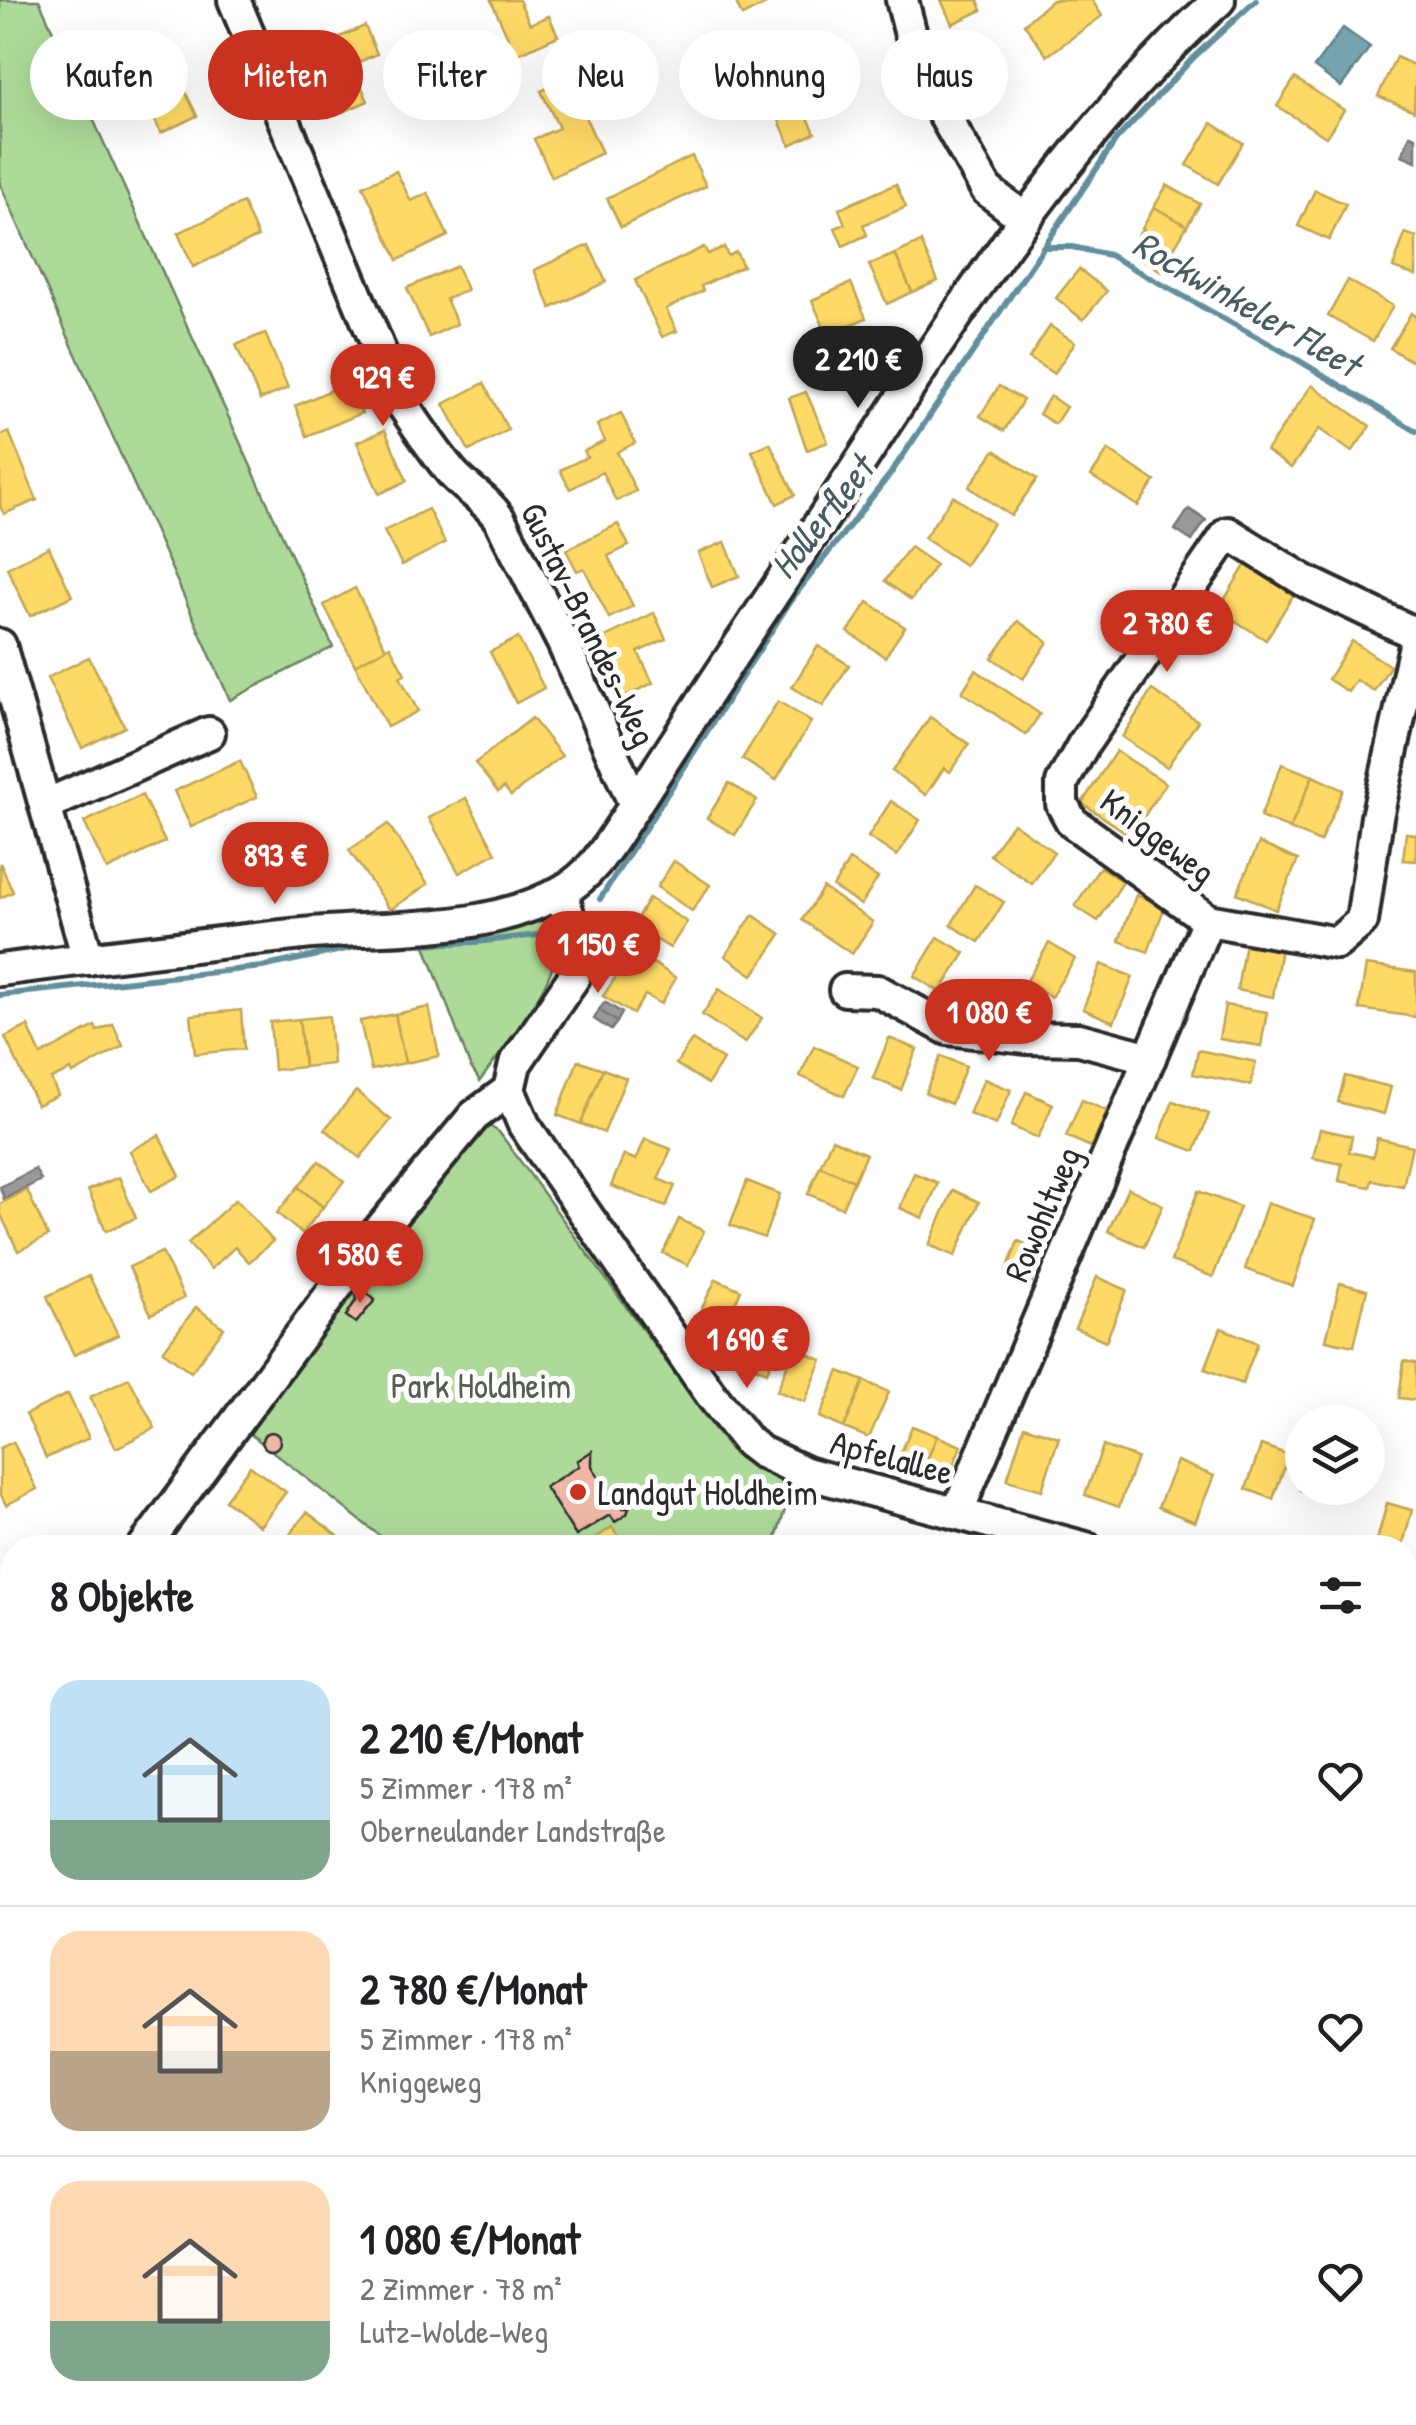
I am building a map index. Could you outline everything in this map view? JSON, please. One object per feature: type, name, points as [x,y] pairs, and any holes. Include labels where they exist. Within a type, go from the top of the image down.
[{"type":"street","name":"Gustav-Brandes-Weg","points":[[234,0],[401,402],[436,454],[459,480],[487,502],[500,520],[563,643],[635,805]]},
{"type":"street","points":[[902,0],[910,32],[943,113],[988,190],[1026,219]]},
{"type":"street","points":[[0,970],[304,934],[501,916],[562,892],[580,879],[635,805],[926,362],[1026,219],[1155,61],[1220,0]]},
{"type":"street","name":"Kniggeweg","points":[[1228,534],[1304,580],[1416,637],[1378,817],[1362,921],[1337,942],[1201,932],[1072,822],[1062,804],[1062,783],[1083,745],[1228,534]]},
{"type":"street","points":[[0,645],[88,959]]},
{"type":"street","points":[[46,806],[209,733]]},
{"type":"street","points":[[153,1535],[372,1239],[474,1116],[509,1090],[515,1064],[574,977],[578,951],[562,892]]},
{"type":"street","name":"Rowohltweg","points":[[957,1514],[1201,932]]},
{"type":"street","points":[[844,990],[878,991],[948,1028],[1026,1038],[1079,1039],[1150,1058]]},
{"type":"street","name":"Apfelallee","points":[[509,1090],[534,1140],[748,1442],[806,1473],[1037,1535]]},
{"type":"green space","points":[[0,0],[39,0],[53,30],[30,30],[30,120],[94,120],[333,647],[230,700],[0,184]]},
{"type":"green space","points":[[542,920],[555,941],[550,973],[541,993],[480,1081],[470,1066],[421,935],[511,927]]},
{"type":"green space","name":"Park Holdheim","points":[[489,1126],[499,1132],[734,1455],[792,1488],[777,1535],[379,1535],[244,1429],[365,1269]]},
{"type":"building: Wohnen","points":[[491,0],[519,0],[530,24],[549,16],[555,30],[542,30],[542,43],[522,52],[522,30],[505,30]]},
{"type":"building: Wohnen","points":[[735,0],[769,0],[770,2],[742,16]]},
{"type":"building: Wohnen","points":[[941,0],[978,0],[982,10],[952,24]]},
{"type":"building: Wohnen","points":[[1052,0],[1092,0],[1102,16],[1047,56],[1024,24]]},
{"type":"building: Wohnen","points":[[365,26],[377,54],[363,60],[363,30],[356,30]]},
{"type":"building: Wohnen","points":[[1396,57],[1416,66],[1414,111],[1378,96]]},
{"type":"building: Wohnen","points":[[1295,78],[1344,110],[1326,137],[1277,106]]},
{"type":"building: Wohnen","points":[[188,97],[197,116],[161,133],[155,120],[188,120]]},
{"type":"building: Wohnen","points":[[555,120],[587,120],[602,153],[552,177],[534,139],[559,128]]},
{"type":"building: Wohnen","points":[[779,120],[809,120],[815,133],[790,145]]},
{"type":"building: Wohnen","points":[[1212,123],[1243,143],[1218,184],[1187,165]]},
{"type":"building: Wohnen","points":[[692,156],[706,186],[621,227],[607,198]]},
{"type":"building: Wohnen","points":[[396,171],[411,201],[428,193],[448,236],[398,260],[363,186]]},
{"type":"building: Wohnen","points":[[896,184],[906,207],[863,225],[867,235],[843,246],[835,228],[845,224],[839,209]]},
{"type":"building: Wohnen","points":[[1167,185],[1200,204],[1187,226],[1154,207]]},
{"type":"building: Wohnen","points":[[1315,190],[1346,204],[1329,240],[1298,226]]},
{"type":"building: Wohnen","points":[[243,203],[258,237],[193,267],[178,233]]},
{"type":"building: Wohnen","points":[[1154,207],[1187,226],[1174,248],[1142,229]]},
{"type":"building: Wohnen","points":[[1142,229],[1174,248],[1161,271],[1129,251]]},
{"type":"building: Wohnen","points":[[1405,233],[1416,237],[1416,276],[1393,268]]},
{"type":"building: Wohnen","points":[[921,242],[938,281],[912,292],[895,254]]},
{"type":"building: Wohnen","points":[[589,245],[606,282],[551,308],[534,270]]},
{"type":"building: Wohnen","points":[[704,247],[708,254],[724,247],[728,256],[736,252],[743,266],[701,286],[703,291],[666,309],[677,331],[662,337],[635,280]]},
{"type":"building: Wohnen","points":[[895,254],[912,292],[887,304],[869,265]]},
{"type":"building: Wohnen","points":[[457,266],[467,290],[446,299],[457,324],[429,337],[407,288]]},
{"type":"building: Wohnen","points":[[1079,269],[1107,291],[1083,320],[1056,298]]},
{"type":"building: Wohnen","points":[[1348,280],[1393,306],[1373,341],[1328,316]]},
{"type":"building: Wohnen","points":[[851,283],[866,318],[827,335],[812,300]]},
{"type":"building: Wohnen","points":[[1411,313],[1416,317],[1416,353],[1411,361],[1390,348]]},
{"type":"building: Wohnen","points":[[1050,326],[1075,342],[1054,374],[1029,358]]},
{"type":"building: Wohnen","points":[[265,333],[288,388],[260,400],[236,345]]},
{"type":"building: Wohnen","points":[[349,382],[362,413],[307,436],[295,406]]},
{"type":"building: Wohnen","points":[[484,383],[508,430],[469,451],[444,404]]},
{"type":"building: Wohnen","points":[[1312,385],[1370,426],[1352,452],[1319,429],[1291,468],[1266,451]]},
{"type":"building: Wohnen","points":[[999,386],[1023,400],[1004,431],[980,416]]},
{"type":"building: Wohnen","points":[[806,392],[828,442],[807,450],[789,398]]},
{"type":"building: Wohnen","points":[[1050,396],[1066,407],[1055,424],[1039,414]]},
{"type":"building: Wohnen","points":[[621,413],[635,443],[617,452],[636,491],[616,501],[602,472],[570,489],[560,470],[587,457],[584,451],[605,441],[597,425]]},
{"type":"building: Wohnen","points":[[385,430],[407,481],[379,494],[357,442]]},
{"type":"building: Wohnen","points":[[9,432],[37,500],[4,514],[0,506],[0,436]]},
{"type":"building: Wohnen","points":[[770,443],[795,495],[777,504],[752,451]]},
{"type":"building: Wohnen","points":[[995,450],[1037,479],[1011,516],[969,487]]},
{"type":"building: Wohnen","points":[[1108,450],[1155,481],[1138,506],[1091,476]]},
{"type":"building: Wohnen","points":[[953,496],[993,523],[965,565],[924,538]]},
{"type":"building: Wohnen","points":[[428,509],[445,543],[402,565],[384,531]]},
{"type":"building: Wohnen","points":[[618,524],[629,546],[608,556],[633,606],[609,618],[584,568],[577,571],[566,550]]},
{"type":"building: Wohnen","points":[[725,542],[739,576],[712,587],[698,553]]},
{"type":"building: Wohnen","points":[[49,547],[72,596],[30,616],[7,568]]},
{"type":"building: Wohnen","points":[[910,547],[936,565],[911,600],[885,581]]},
{"type":"building: Wohnen","points":[[1249,559],[1297,589],[1266,640],[1218,610]]},
{"type":"building: Wohnen","points":[[355,588],[386,649],[355,665],[324,605]]},
{"type":"building: Wohnen","points":[[868,602],[905,627],[885,657],[848,632]]},
{"type":"building: Wohnen","points":[[654,613],[666,639],[638,652],[653,683],[624,697],[597,641]]},
{"type":"building: Wohnen","points":[[1018,621],[1048,642],[1023,679],[992,658]]},
{"type":"building: Wohnen","points":[[518,638],[544,688],[516,703],[490,652]]},
{"type":"building: Wohnen","points":[[1352,641],[1390,666],[1374,691],[1356,680],[1348,692],[1328,679]]},
{"type":"building: Wohnen","points":[[390,646],[405,674],[400,677],[418,711],[387,727],[355,665]]},
{"type":"building: Wohnen","points":[[818,646],[849,665],[823,706],[792,687]]},
{"type":"building: Wohnen","points":[[89,657],[125,727],[82,748],[47,678]]},
{"type":"building: Wohnen","points":[[976,670],[1040,714],[1026,735],[962,692]]},
{"type":"building: Wohnen","points":[[1152,690],[1198,721],[1167,767],[1122,737]]},
{"type":"building: Wohnen","points":[[778,701],[811,722],[776,780],[742,759]]},
{"type":"building: Wohnen","points":[[930,717],[969,744],[950,772],[944,768],[926,795],[892,771]]},
{"type":"building: Wohnen","points":[[532,718],[562,756],[511,796],[504,787],[498,792],[475,763]]},
{"type":"building: Wohnen","points":[[1116,751],[1166,783],[1131,836],[1082,803]]},
{"type":"building: Wohnen","points":[[240,761],[257,797],[191,827],[174,791]]},
{"type":"building: Wohnen","points":[[1282,764],[1313,776],[1290,829],[1260,817]]},
{"type":"building: Wohnen","points":[[1313,776],[1343,790],[1320,842],[1290,829]]},
{"type":"building: Wohnen","points":[[729,783],[757,800],[735,835],[707,818]]},
{"type":"building: Wohnen","points":[[142,795],[165,842],[107,870],[84,822]]},
{"type":"building: Wohnen","points":[[466,798],[496,853],[459,873],[429,818]]},
{"type":"building: Wohnen","points":[[891,801],[920,820],[897,856],[868,837]]},
{"type":"building: Wohnen","points":[[1013,823],[1054,852],[1032,884],[990,855]]},
{"type":"building: Wohnen","points":[[388,824],[428,884],[390,910],[349,850]]},
{"type":"building: Wohnen","points":[[1406,833],[1416,834],[1416,861],[1403,860]]},
{"type":"building: Wohnen","points":[[1259,843],[1298,860],[1276,910],[1237,893]]},
{"type":"building: Wohnen","points":[[849,860],[878,878],[861,905],[833,887]]},
{"type":"building: Wohnen","points":[[674,861],[710,885],[692,911],[657,887]]},
{"type":"building: Wohnen","points":[[0,863],[13,892],[0,898]]},
{"type":"building: Wohnen","points":[[1100,867],[1123,882],[1098,921],[1075,906]]},
{"type":"building: Wohnen","points":[[975,885],[1004,902],[979,942],[951,925]]},
{"type":"building: Wohnen","points":[[823,888],[873,922],[852,954],[802,920]]},
{"type":"building: Wohnen","points":[[1136,895],[1165,906],[1148,952],[1119,941]]},
{"type":"building: Wohnen","points":[[649,898],[687,922],[670,948],[633,925]]},
{"type":"building: Wohnen","points":[[753,915],[781,934],[753,975],[725,956]]},
{"type":"building: Wohnen","points":[[938,937],[965,953],[940,992],[914,976]]},
{"type":"building: Wohnen","points":[[630,940],[643,948],[644,957],[676,978],[661,1004],[645,995],[633,1014],[603,996],[625,963],[623,952]]},
{"type":"building: Wohnen","points":[[1245,942],[1281,948],[1273,997],[1237,990]]},
{"type":"building: Wohnen","points":[[1049,943],[1075,959],[1051,997],[1026,982]]},
{"type":"building: Wohnen","points":[[1101,964],[1133,977],[1114,1022],[1083,1009]]},
{"type":"building: Wohnen","points":[[1366,965],[1416,972],[1416,1017],[1359,1009]]},
{"type":"building: Wohnen","points":[[719,989],[762,1018],[745,1043],[702,1015]]},
{"type":"building: Wohnen","points":[[1225,1005],[1267,1012],[1261,1046],[1219,1039]]},
{"type":"building: Wohnen","points":[[429,1007],[439,1056],[405,1063],[395,1014]]},
{"type":"building: Wohnen","points":[[241,1010],[244,1049],[195,1054],[191,1015]]},
{"type":"building: Wohnen","points":[[395,1014],[405,1063],[371,1070],[360,1021]]},
{"type":"building: Wohnen","points":[[329,1016],[333,1064],[304,1067],[299,1019]]},
{"type":"building: Wohnen","points":[[299,1019],[304,1067],[274,1070],[270,1022]]},
{"type":"building: Wohnen","points":[[113,1024],[123,1046],[73,1074],[71,1070],[51,1079],[58,1095],[37,1105],[5,1037],[28,1026],[41,1055],[95,1026],[97,1031]]},
{"type":"building: Wohnen","points":[[889,1038],[917,1049],[901,1090],[873,1078]]},
{"type":"building: Wohnen","points":[[692,1040],[723,1060],[708,1084],[676,1064]]},
{"type":"building: Wohnen","points":[[814,1046],[858,1066],[844,1096],[800,1076]]},
{"type":"building: Wohnen","points":[[1198,1050],[1256,1062],[1251,1085],[1193,1074]]},
{"type":"building: Wohnen","points":[[941,1056],[966,1066],[951,1104],[925,1093]]},
{"type":"building: Wohnen","points":[[578,1060],[603,1069],[581,1124],[557,1115]]},
{"type":"building: Wohnen","points":[[603,1069],[626,1078],[604,1133],[581,1124]]},
{"type":"building: Wohnen","points":[[1345,1076],[1391,1087],[1384,1114],[1338,1102]]},
{"type":"building: Wohnen","points":[[984,1079],[1011,1090],[996,1125],[969,1114]]},
{"type":"building: Wohnen","points":[[356,1091],[391,1120],[360,1158],[325,1129]]},
{"type":"building: Wohnen","points":[[1026,1092],[1053,1104],[1038,1138],[1011,1126]]},
{"type":"building: Wohnen","points":[[1082,1100],[1107,1111],[1091,1147],[1066,1136]]},
{"type":"building: Wohnen","points":[[1173,1101],[1209,1114],[1195,1151],[1159,1138]]},
{"type":"building: Wohnen","points":[[1320,1129],[1352,1136],[1349,1152],[1373,1157],[1377,1138],[1412,1146],[1403,1186],[1372,1180],[1370,1187],[1339,1181],[1342,1164],[1313,1158]]},
{"type":"building: Wohnen","points":[[159,1135],[180,1176],[151,1191],[130,1151]]},
{"type":"building: Wohnen","points":[[645,1139],[671,1149],[658,1179],[675,1186],[666,1206],[611,1186],[624,1155],[636,1160]]},
{"type":"building: Wohnen","points":[[832,1139],[866,1154],[854,1181],[820,1166]]},
{"type":"building: Wohnen","points":[[319,1161],[344,1181],[323,1207],[298,1187]]},
{"type":"building: Wohnen","points":[[820,1166],[854,1181],[842,1208],[808,1194]]},
{"type":"building: Wohnen","points":[[914,1173],[938,1183],[923,1218],[900,1208]]},
{"type":"building: Wohnen","points":[[119,1177],[136,1218],[106,1231],[88,1190]]},
{"type":"building: Wohnen","points":[[747,1181],[780,1194],[764,1238],[730,1225]]},
{"type":"building: Wohnen","points":[[298,1187],[323,1207],[302,1234],[277,1213]]},
{"type":"building: Wohnen","points":[[1128,1188],[1163,1205],[1144,1247],[1108,1231]]},
{"type":"building: Wohnen","points":[[27,1190],[48,1236],[18,1251],[0,1213],[0,1204]]},
{"type":"building: Wohnen","points":[[953,1190],[979,1202],[955,1256],[929,1245]]},
{"type":"building: Wohnen","points":[[1198,1191],[1240,1207],[1213,1277],[1171,1261]]},
{"type":"building: Wohnen","points":[[236,1199],[273,1241],[249,1262],[235,1247],[211,1269],[188,1243]]},
{"type":"building: Wohnen","points":[[1267,1203],[1315,1219],[1293,1286],[1245,1269]]},
{"type":"building: Wohnen","points":[[679,1219],[704,1231],[688,1265],[663,1253]]},
{"type":"building: Wohnen","points":[[1018,1241],[1044,1251],[1032,1282],[1006,1272]]},
{"type":"building: Wohnen","points":[[162,1252],[184,1298],[151,1314],[129,1267]]},
{"type":"building: Wohnen","points":[[89,1276],[118,1335],[74,1355],[47,1296]]},
{"type":"building: Wohnen","points":[[1097,1277],[1127,1290],[1106,1341],[1075,1328]]},
{"type":"building: Wohnen","points":[[716,1279],[741,1290],[725,1326],[699,1314]]},
{"type":"building: Wohnen","points":[[1340,1283],[1367,1290],[1354,1346],[1326,1340]]},
{"type":"building: Wohnen","points":[[196,1307],[224,1328],[191,1372],[163,1351]]},
{"type":"building: Wohnen","points":[[755,1326],[781,1337],[767,1372],[741,1361]]},
{"type":"building: Wohnen","points":[[1221,1328],[1258,1343],[1242,1384],[1205,1369]]},
{"type":"building: Wohnen","points":[[794,1348],[822,1360],[805,1402],[777,1391]]},
{"type":"building: Wohnen","points":[[1404,1361],[1416,1363],[1416,1400],[1399,1398]]},
{"type":"building: Wohnen","points":[[839,1371],[864,1381],[844,1428],[820,1417]]},
{"type":"building: Wohnen","points":[[129,1378],[155,1428],[116,1448],[90,1397]]},
{"type":"building: Wohnen","points":[[864,1381],[889,1392],[869,1438],[844,1428]]},
{"type":"building: Wohnen","points":[[68,1394],[89,1438],[46,1458],[26,1414]]},
{"type":"building: Wohnen","points":[[912,1426],[937,1436],[923,1470],[898,1460]]},
{"type":"building: Wohnen","points":[[1024,1426],[1059,1437],[1042,1490],[1007,1480]]},
{"type":"building: Wohnen","points":[[937,1436],[961,1446],[947,1481],[923,1470]]},
{"type":"building: Wohnen","points":[[13,1442],[37,1489],[6,1505],[0,1493],[0,1448]]},
{"type":"building: Wohnen","points":[[1261,1445],[1285,1454],[1285,1466],[1273,1499],[1246,1489]]},
{"type":"building: Wohnen","points":[[1103,1446],[1137,1458],[1119,1507],[1085,1495]]},
{"type":"building: Wohnen","points":[[1177,1461],[1214,1476],[1195,1522],[1158,1507]]},
{"type":"building: Wohnen","points":[[250,1466],[286,1492],[260,1526],[225,1500]]},
{"type":"building: Wohnen","points":[[1387,1503],[1412,1510],[1405,1535],[1378,1535]]},
{"type":"building: Wohnen","points":[[307,1512],[337,1535],[290,1535]]},
{"type":"building: Wohnen","points":[[612,1527],[617,1535],[601,1535]]},
{"type":"building: Öffentlich","points":[[1343,28],[1370,47],[1341,87],[1314,67]]},
{"type":"building: Industrie","points":[[1410,135],[1416,137],[1416,161],[1402,155]]},
{"type":"building: Industrie","points":[[1189,509],[1206,520],[1192,541],[1175,530]]},
{"type":"building: Industrie","points":[[605,1002],[622,1013],[617,1022],[599,1010]]},
{"type":"building: Industrie","points":[[599,1010],[617,1022],[611,1030],[594,1019]]},
{"type":"building: Industrie","points":[[35,1169],[41,1180],[4,1199],[0,1187]]},
{"type":"building: Sonstige","points":[[363,1289],[375,1300],[356,1323],[346,1316],[357,1290]]},
{"type":"building: Sonstige","points":[[271,1432],[280,1441],[271,1450],[262,1441]]},
{"type":"building: Sonstige","name":"Landgut Holdheim","points":[[592,1451],[592,1466],[611,1498],[622,1508],[629,1508],[615,1522],[610,1515],[575,1535],[545,1487],[579,1466],[577,1461]]},
{"type":"waterway","name":"Hollerfleet","points":[[600,899],[791,600],[891,473],[1116,140],[1195,56],[1256,0]]},
{"type":"waterway","name":"Rockwinkeler Fleet","points":[[1043,247],[1072,247],[1109,255],[1293,357],[1416,431]]},
{"type":"waterway","name":"Hollerfleet","points":[[0,995],[262,967],[360,946],[476,942],[546,934]]},
{"type":"place","name":"Landgut Holdheim","points":[[578,1492]]}]
